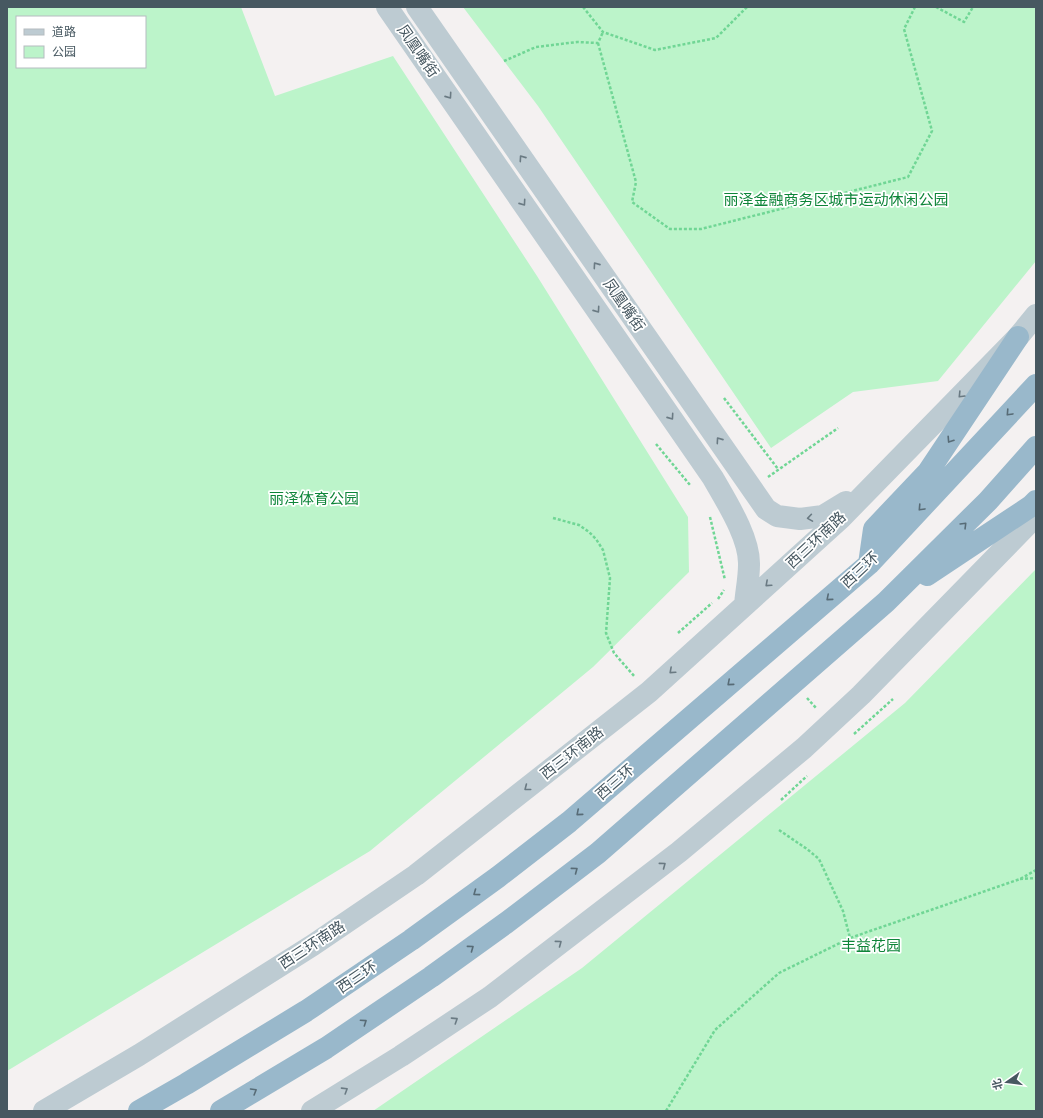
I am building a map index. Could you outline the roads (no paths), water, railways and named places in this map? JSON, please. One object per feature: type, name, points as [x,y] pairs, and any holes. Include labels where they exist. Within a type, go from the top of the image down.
[{"type":"highway","points":[[869,564],[874,529],[928,472],[1018,337]]},
{"type":"highway","name":"西三环","points":[[139,1111],[306,1012],[411,940],[498,877],[569,822],[869,564],[1036,385]]},
{"type":"highway","points":[[221,1111],[326,1048],[431,977],[506,923],[598,853],[886,602],[988,501],[1036,448]]},
{"type":"highway","points":[[886,602],[1031,506],[1036,501]]},
{"type":"street","name":"凤凰嘴街","points":[[387,7],[713,478],[733,513],[747,548],[750,564],[744,605]]},
{"type":"street","name":"凤凰嘴街","points":[[417,7],[766,509],[777,516],[800,519],[823,516],[870,488]]},
{"type":"street","name":"西三环南路","points":[[44,1111],[139,1055],[313,946],[416,875],[649,692],[841,518],[1018,337],[1036,315]]},
{"type":"street","points":[[312,1111],[401,1056],[490,997],[679,852],[804,748],[861,695],[1036,516]]},
{"type":"park label","name":"丽泽金融商务区城市运动休闲公园","points":[[836,200]]},
{"type":"park label","name":"丽泽体育公园","points":[[314,499]]},
{"type":"park label","name":"丰益花园","points":[[871,946]]}]
